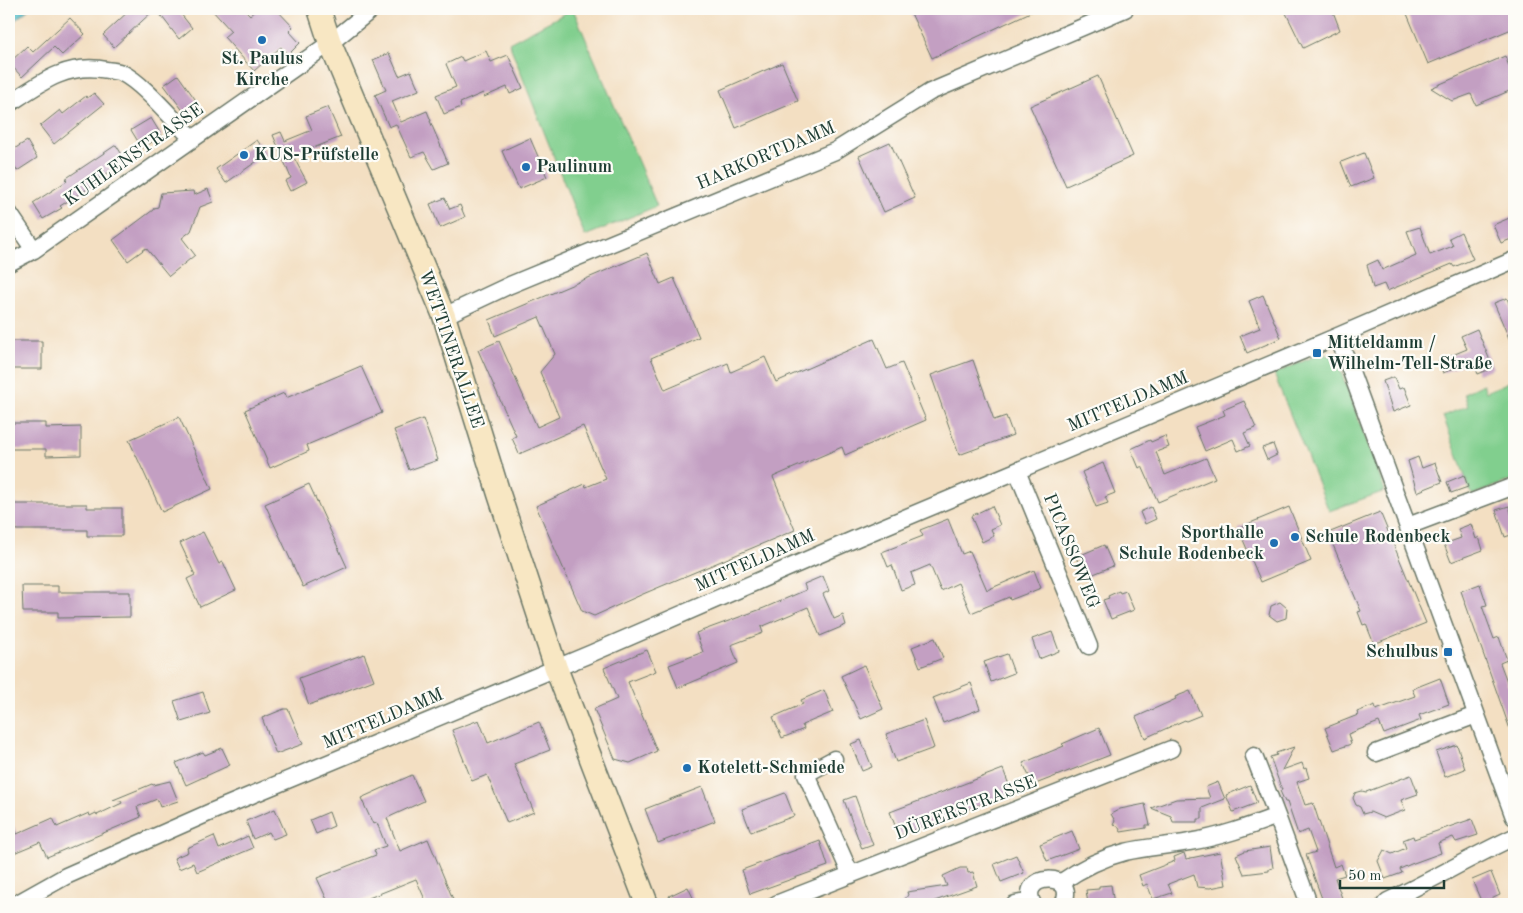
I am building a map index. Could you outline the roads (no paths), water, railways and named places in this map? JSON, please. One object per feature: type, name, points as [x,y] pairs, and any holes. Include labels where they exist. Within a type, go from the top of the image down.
[{"type":"street","name":"WETTINERALLEE","points":[[319,9],[330,42],[444,316],[499,494],[556,668],[647,904]]},
{"type":"street","name":"KUHLENSTRASSE","points":[[9,263],[34,250],[330,42],[372,9]]},
{"type":"street","name":"HARKORTDAMM","points":[[444,316],[510,285],[835,151],[930,92],[1125,9]]},
{"type":"street","points":[[9,104],[40,82],[66,71],[96,68],[120,73],[138,84],[192,138]]},
{"type":"street","points":[[9,213],[34,250]]},
{"type":"street","name":"MITTELDAMM","points":[[17,904],[66,876],[204,815],[556,668],[1514,260]]},
{"type":"street","points":[[1338,336],[1476,715],[1510,789],[1514,818]]},
{"type":"street","name":"PICASSOWEG","points":[[1017,471],[1089,646]]},
{"type":"street","points":[[1408,526],[1514,486]]},
{"type":"street","points":[[1376,753],[1476,715]]},
{"type":"street","name":"DÜRERSTRASSE","points":[[776,904],[1171,749]]},
{"type":"street","points":[[1254,756],[1310,904]]},
{"type":"street","points":[[834,759],[806,774],[851,875]]},
{"type":"street","points":[[1060,883],[1077,871],[1098,861],[1126,852],[1223,835],[1276,816]]},
{"type":"street","points":[[1385,904],[1514,837]]},
{"type":"street","points":[[1026,903],[1033,886],[1046,878],[1053,879],[1064,888],[1066,895],[1064,904]]},
{"type":"water","points":[[9,9],[29,9],[9,25]]},
{"type":"place","name":"St. Paulus Kirche","points":[[262,40]]},
{"type":"place","name":"KUS-Prüfstelle","points":[[244,155]]},
{"type":"place","name":"Paulinum","points":[[526,167]]},
{"type":"place","name":"Mitteldamm / Wilhelm-Tell-Straße","points":[[1317,353]]},
{"type":"place","name":"Schule Rodenbeck","points":[[1295,537]]},
{"type":"place","name":"Sporthalle Schule Rodenbeck","points":[[1274,543]]},
{"type":"place","name":"Schulbus","points":[[1448,652]]},
{"type":"place","name":"Kotelett-Schmiede","points":[[687,768]]}]
